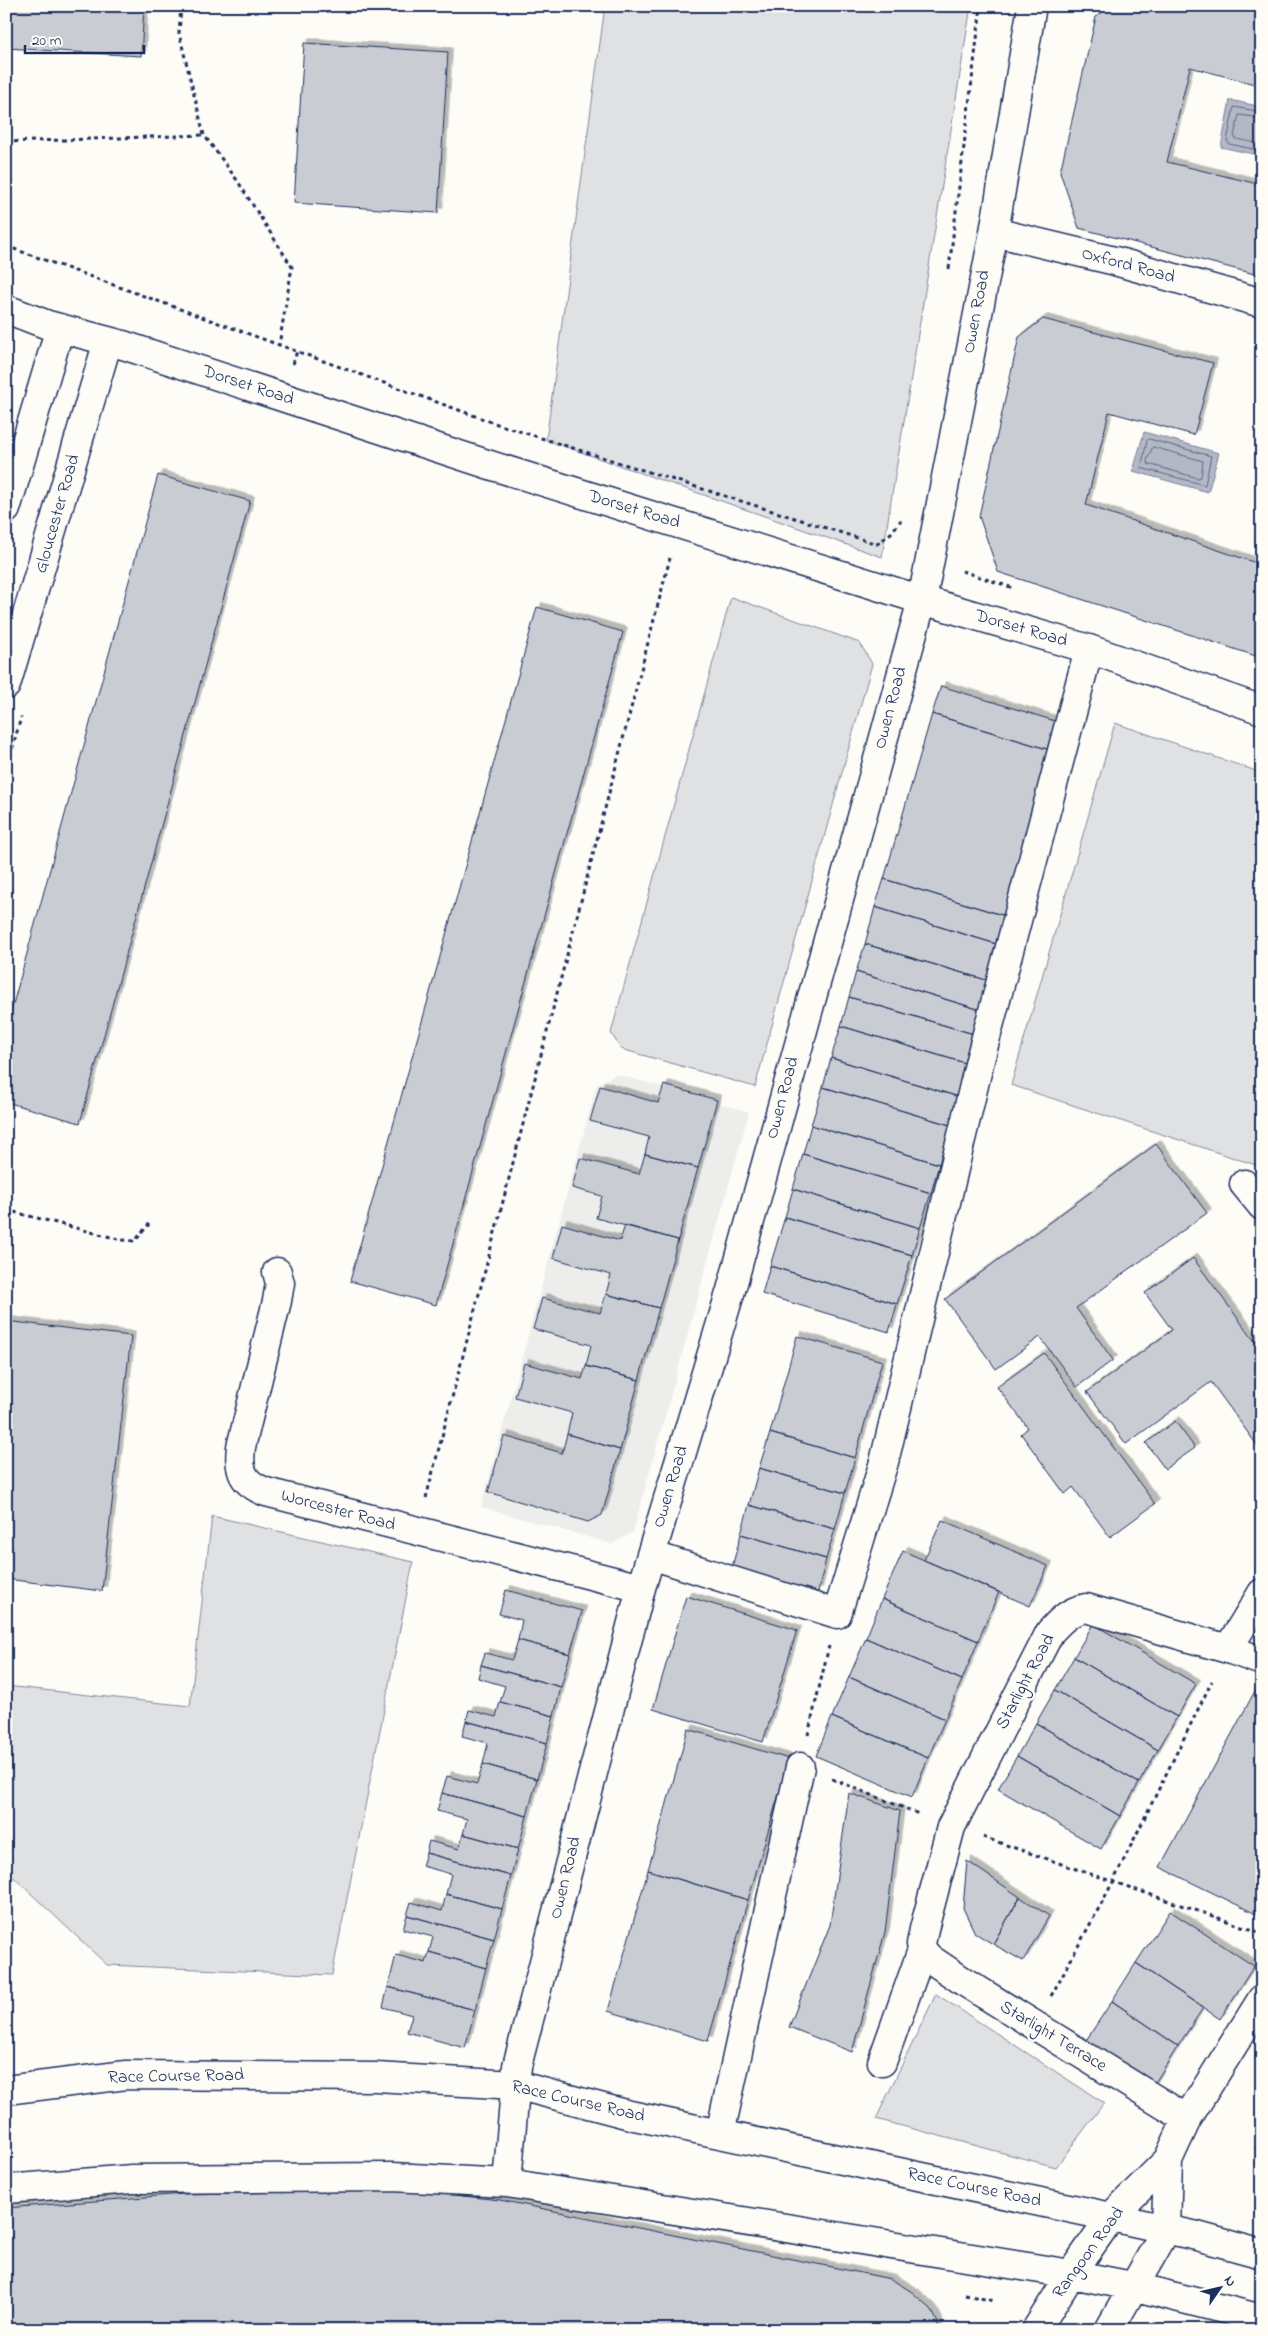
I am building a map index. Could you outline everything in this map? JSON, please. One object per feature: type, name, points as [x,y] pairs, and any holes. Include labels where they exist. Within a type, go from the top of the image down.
[{"type":"street","name":"Owen Road","points":[[507,2183],[517,2066],[641,1588],[731,1290],[922,600],[994,232],[1032,6]]},
{"type":"street","name":"Oxford Road","points":[[994,232],[1115,261],[1262,303]]},
{"type":"street","name":"Dorset Road","points":[[6,309],[60,328],[108,341],[493,466],[922,600],[1089,649],[1262,710]]},
{"type":"street","points":[[6,509],[60,328]]},
{"type":"street","name":"Gloucester Road","points":[[6,685],[108,341]]},
{"type":"street","points":[[651,1555],[837,1614],[883,1469],[980,1060],[1089,649]]},
{"type":"street","points":[[1244,1184],[1262,1206]]},
{"type":"street","name":"Worcester Road","points":[[277,1272],[280,1282],[277,1301],[241,1447],[239,1464],[244,1477],[253,1487],[417,1532],[641,1588]]},
{"type":"street","points":[[1228,1649],[1262,1593]]},
{"type":"street","name":"Starlight Road","points":[[882,2062],[922,1950],[921,1944],[924,1929],[951,1827],[1050,1632],[1063,1617],[1074,1610],[1086,1608],[1228,1649],[1262,1661]]},
{"type":"street","points":[[720,2134],[800,1767]]},
{"type":"street","name":"Starlight Terrace","points":[[922,1950],[962,1981],[1187,2119]]},
{"type":"street","name":"Rangoon Road","points":[[1036,2330],[1071,2274],[1111,2217],[1168,2160],[1187,2119],[1262,1999]]},
{"type":"street","name":"Race Course Road","points":[[6,2090],[126,2075],[376,2077],[516,2085],[630,2115],[1111,2217],[1262,2254]]},
{"type":"street","name":"Rangoon Road","points":[[1108,2330],[1166,2230],[1168,2160]]},
{"type":"street","points":[[6,2189],[142,2179],[393,2177],[507,2183],[1071,2274],[1132,2286],[1262,2319]]},
{"type":"path","points":[[181,6],[179,33],[204,135],[238,180],[292,268],[279,345]]},
{"type":"path","points":[[948,272],[982,6]]},
{"type":"path","points":[[6,142],[204,135]]},
{"type":"path","points":[[6,246],[492,422],[876,544],[892,533],[903,516]]},
{"type":"path","points":[[417,1532],[672,553]]},
{"type":"path","points":[[6,1210],[122,1240],[135,1241],[149,1224]]},
{"type":"path","points":[[837,1614],[800,1767],[951,1827],[1262,1933]]},
{"type":"path","points":[[1035,2026],[1112,1882],[1228,1649]]},
{"type":"shaded area","points":[[605,6],[971,6],[882,557],[546,440]]},
{"type":"shaded area","points":[[731,597],[860,643],[872,664],[755,1087],[621,1049],[611,1033]]},
{"type":"shaded area","points":[[1115,723],[1262,773],[1262,1167],[1011,1085]]},
{"type":"shaded area","points":[[616,1074],[749,1112],[633,1532],[612,1544],[481,1507],[597,1084]]},
{"type":"shaded area","points":[[212,1516],[413,1562],[332,1975],[107,1965],[6,1870],[6,1686],[190,1706]]},
{"type":"shaded area","points":[[936,1994],[1104,2103],[1056,2167],[876,2119]]},
{"type":"water","points":[[1230,100],[1262,107],[1262,156],[1221,147]]},
{"type":"water","points":[[1144,432],[1219,453],[1208,492],[1133,471]]},
{"type":"building","points":[[6,6],[144,6],[141,56],[6,48]]},
{"type":"building","points":[[1110,6],[1262,6],[1262,86],[1190,67],[1167,162],[1262,185],[1262,276],[1079,228],[1060,172],[1096,17]]},
{"type":"building","points":[[304,43],[448,52],[438,213],[294,203]]},
{"type":"building","points":[[1043,319],[1213,363],[1194,435],[1109,412],[1086,505],[1262,565],[1262,658],[998,572],[979,516],[1019,337]]},
{"type":"building","points":[[158,475],[250,501],[80,1123],[6,1102],[6,1030]]},
{"type":"building","points":[[537,607],[623,632],[436,1305],[350,1281]]},
{"type":"building","points":[[941,686],[1068,725],[1060,753],[932,714]]},
{"type":"building","points":[[932,714],[1060,753],[1012,918],[884,879]]},
{"type":"building","points":[[884,879],[1012,918],[1003,946],[875,907]]},
{"type":"building","points":[[875,907],[1003,946],[993,982],[865,944]]},
{"type":"building","points":[[865,944],[993,982],[984,1011],[856,972]]},
{"type":"building","points":[[856,972],[984,1011],[977,1035],[849,997]]},
{"type":"building","points":[[849,997],[977,1035],[968,1064],[841,1026]]},
{"type":"building","points":[[841,1026],[968,1064],[959,1097],[831,1058]]},
{"type":"building","points":[[831,1058],[959,1097],[950,1125],[823,1087]]},
{"type":"building","points":[[664,1085],[717,1100],[698,1168],[645,1154],[649,1137],[590,1121],[600,1086],[658,1103]]},
{"type":"building","points":[[823,1087],[950,1125],[939,1164],[811,1125]]},
{"type":"building","points":[[811,1125],[939,1164],[931,1193],[803,1154]]},
{"type":"building","points":[[1156,1144],[1207,1213],[1076,1308],[1113,1360],[1077,1387],[1040,1337],[996,1369],[945,1299]]},
{"type":"building","points":[[645,1154],[698,1168],[678,1240],[596,1218],[602,1196],[572,1188],[580,1158],[639,1174]]},
{"type":"building","points":[[803,1154],[931,1193],[920,1228],[793,1189]]},
{"type":"building","points":[[793,1189],[920,1228],[912,1255],[785,1217]]},
{"type":"building","points":[[785,1217],[912,1255],[897,1304],[770,1266]]},
{"type":"building","points":[[562,1224],[620,1241],[625,1225],[678,1240],[659,1308],[606,1294],[611,1275],[553,1258]]},
{"type":"building","points":[[1193,1258],[1262,1351],[1262,1452],[1211,1382],[1126,1444],[1087,1392],[1172,1330],[1145,1293]]},
{"type":"building","points":[[770,1266],[897,1304],[889,1332],[762,1294]]},
{"type":"building","points":[[606,1294],[659,1308],[639,1380],[586,1366],[591,1345],[533,1329],[542,1298],[600,1313]]},
{"type":"building","points":[[6,1321],[131,1336],[102,1591],[6,1579]]},
{"type":"building","points":[[797,1336],[882,1361],[855,1458],[770,1433]]},
{"type":"building","points":[[1044,1353],[1155,1504],[1110,1537],[1073,1487],[1065,1494],[1021,1434],[1028,1428],[997,1387]]},
{"type":"building","points":[[524,1363],[582,1379],[586,1366],[639,1380],[620,1450],[567,1434],[572,1413],[515,1397]]},
{"type":"building","points":[[1175,1421],[1195,1448],[1165,1469],[1146,1443]]},
{"type":"building","points":[[770,1433],[855,1458],[845,1493],[759,1468]]},
{"type":"building","points":[[567,1434],[620,1450],[602,1515],[588,1522],[488,1492],[504,1436],[562,1453]]},
{"type":"building","points":[[759,1468],[845,1493],[835,1529],[749,1505]]},
{"type":"building","points":[[749,1505],[835,1529],[826,1559],[741,1534]]},
{"type":"building","points":[[942,1520],[1048,1566],[1030,1606],[924,1560]]},
{"type":"building","points":[[741,1534],[826,1559],[818,1592],[732,1567]]},
{"type":"building","points":[[903,1551],[999,1592],[978,1641],[882,1599]]},
{"type":"building","points":[[506,1590],[582,1611],[570,1654],[518,1640],[522,1620],[499,1614]]},
{"type":"building","points":[[686,1596],[797,1630],[763,1742],[653,1709]]},
{"type":"building","points":[[882,1599],[978,1641],[962,1680],[866,1638]]},
{"type":"building","points":[[1093,1624],[1196,1684],[1177,1717],[1074,1657]]},
{"type":"building","points":[[866,1638],[962,1680],[945,1719],[849,1677]]},
{"type":"building","points":[[518,1640],[570,1654],[561,1687],[481,1665],[485,1653],[512,1660]]},
{"type":"building","points":[[1074,1657],[1177,1717],[1158,1750],[1055,1690]]},
{"type":"building","points":[[481,1665],[561,1687],[554,1716],[500,1702],[505,1686],[478,1678]]},
{"type":"building","points":[[849,1677],[945,1719],[928,1758],[832,1717]]},
{"type":"building","points":[[1262,1678],[1262,1903],[1256,1914],[1160,1867]]},
{"type":"building","points":[[1055,1690],[1158,1750],[1139,1783],[1036,1723]]},
{"type":"building","points":[[500,1702],[554,1716],[547,1743],[466,1721],[469,1710],[496,1717]]},
{"type":"building","points":[[832,1717],[928,1758],[912,1797],[816,1756]]},
{"type":"building","points":[[466,1721],[547,1743],[537,1779],[483,1764],[488,1743],[462,1736]]},
{"type":"building","points":[[1036,1723],[1139,1783],[1120,1816],[1017,1756]]},
{"type":"building","points":[[688,1729],[789,1759],[748,1900],[648,1870]]},
{"type":"building","points":[[1017,1756],[1120,1816],[1101,1849],[998,1789]]},
{"type":"building","points":[[483,1764],[537,1779],[527,1816],[442,1793],[447,1776],[477,1784]]},
{"type":"building","points":[[442,1793],[527,1816],[518,1849],[463,1834],[467,1819],[437,1811]]},
{"type":"building","points":[[849,1793],[900,1811],[885,1932],[852,2052],[789,2027],[830,1925]]},
{"type":"building","points":[[463,1834],[518,1849],[511,1876],[426,1853],[429,1841],[459,1849]]},
{"type":"building","points":[[426,1853],[511,1876],[502,1909],[446,1894],[451,1874],[422,1866]]},
{"type":"building","points":[[967,1861],[1020,1897],[993,1944],[975,1933],[963,1908]]},
{"type":"building","points":[[648,1870],[748,1900],[708,2041],[608,2011]]},
{"type":"building","points":[[446,1894],[502,1909],[494,1939],[407,1915],[411,1902],[442,1911]]},
{"type":"building","points":[[1020,1897],[1049,1916],[1023,1961],[993,1944]]},
{"type":"building","points":[[1170,1911],[1254,1966],[1220,2019],[1136,1963]]},
{"type":"building","points":[[407,1915],[494,1939],[486,1968],[429,1952],[433,1937],[403,1929]]},
{"type":"building","points":[[429,1952],[486,1968],[475,2010],[388,1987],[396,1955],[426,1963]]},
{"type":"building","points":[[1136,1963],[1203,2008],[1178,2046],[1112,2001]]},
{"type":"building","points":[[388,1987],[475,2010],[465,2048],[407,2032],[412,2015],[383,2007]]},
{"type":"building","points":[[1112,2001],[1178,2046],[1153,2086],[1085,2042]]},
{"type":"building","points":[[1262,2138],[1262,2160],[1255,2148]]},
{"type":"building","points":[[408,2190],[500,2200],[891,2279],[912,2292],[931,2309],[938,2323],[938,2330],[6,2330],[6,2208],[184,2194]]}]
